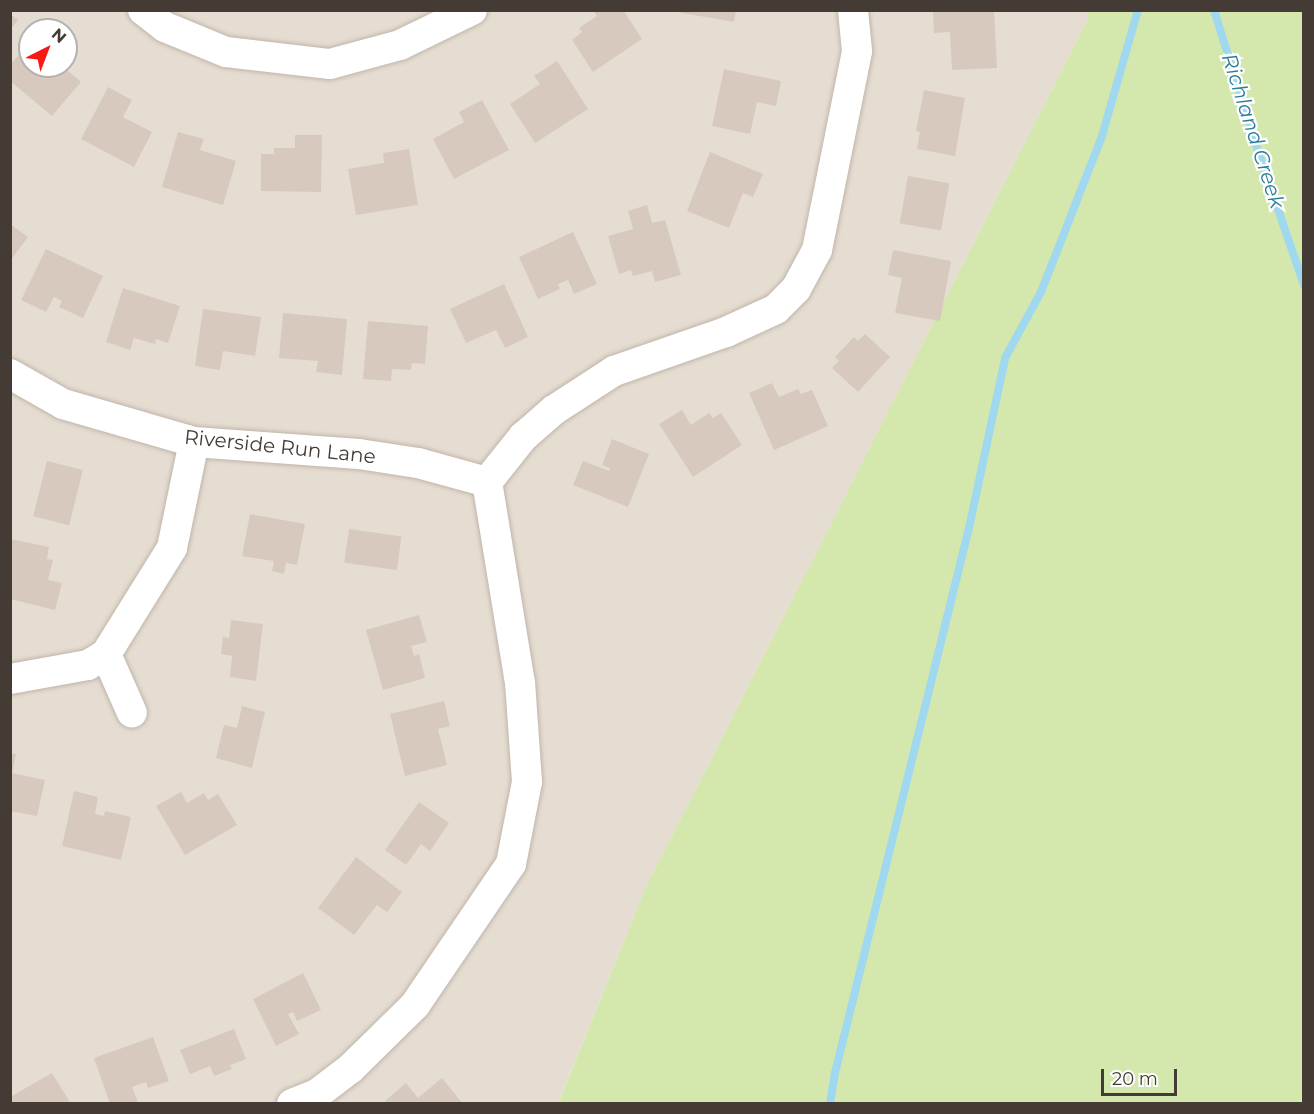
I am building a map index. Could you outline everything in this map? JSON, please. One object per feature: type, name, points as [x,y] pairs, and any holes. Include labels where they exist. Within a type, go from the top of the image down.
[{"type":"street","points":[[143,10],[165,27],[226,52],[330,64],[400,45],[472,10]]},
{"type":"street","points":[[292,1104],[317,1094],[351,1068],[415,1005],[511,864],[527,782],[520,683],[487,482],[523,438],[554,410],[614,371],[726,332],[776,309],[796,289],[817,250],[820,238],[857,51],[852,10]]},
{"type":"street","name":"Riverside Run Lane","points":[[10,374],[63,404],[194,442],[359,454],[418,463],[487,482]]},
{"type":"street","points":[[10,679],[88,665],[106,654],[172,548],[194,442]]},
{"type":"street","points":[[106,654],[132,713]]},
{"type":"shaded area","points":[[1084,10],[1089,17],[646,887],[558,1103],[11,1103],[10,11]]},
{"type":"green space","points":[[1084,11],[1303,11],[1303,1103],[558,1104],[646,887],[1089,17]]},
{"type":"building","points":[[593,10],[623,10],[642,39],[593,72],[572,40],[582,32],[579,28],[597,16]]},
{"type":"building","points":[[665,10],[736,10],[734,22]]},
{"type":"building","points":[[933,10],[994,10],[997,68],[952,70],[950,32],[934,33]]},
{"type":"building","points":[[10,14],[18,20],[10,30]]},
{"type":"building","points":[[18,56],[18,78],[76,78],[81,82],[52,116],[10,81],[10,65]]},
{"type":"building","points":[[557,61],[588,109],[535,143],[510,104],[540,84],[534,76]]},
{"type":"building","points":[[724,69],[781,81],[776,106],[757,102],[750,134],[712,126]]},
{"type":"building","points":[[108,87],[132,100],[123,117],[152,132],[134,167],[81,139]]},
{"type":"building","points":[[924,90],[965,98],[955,156],[917,149],[920,132],[916,131]]},
{"type":"building","points":[[482,100],[509,150],[454,179],[433,139],[464,122],[459,112]]},
{"type":"building","points":[[178,132],[204,139],[200,150],[236,161],[223,205],[162,187]]},
{"type":"building","points":[[295,135],[322,135],[321,192],[261,191],[261,154],[274,154],[274,148],[295,148]]},
{"type":"building","points":[[409,149],[418,205],[356,215],[348,169],[384,163],[383,153]]},
{"type":"building","points":[[710,152],[763,174],[753,197],[743,193],[729,228],[687,211]]},
{"type":"building","points":[[908,176],[949,183],[941,231],[900,223]]},
{"type":"building","points":[[647,205],[652,223],[665,220],[681,275],[655,282],[652,271],[633,276],[631,270],[619,274],[608,236],[633,229],[628,211]]},
{"type":"building","points":[[10,224],[28,237],[10,261]]},
{"type":"building","points":[[573,232],[597,284],[574,294],[568,280],[558,284],[560,289],[538,299],[519,257]]},
{"type":"building","points":[[46,249],[103,276],[83,318],[59,307],[62,301],[54,297],[46,312],[21,300]]},
{"type":"building","points":[[893,250],[951,261],[940,321],[895,313],[902,278],[888,275]]},
{"type":"building","points":[[504,284],[528,337],[505,348],[496,330],[466,343],[450,309]]},
{"type":"building","points":[[123,288],[180,306],[168,343],[156,339],[155,344],[134,338],[130,350],[106,342]]},
{"type":"building","points":[[203,309],[261,317],[255,356],[223,351],[220,370],[195,366]]},
{"type":"building","points":[[283,313],[347,319],[342,375],[316,372],[318,361],[279,358]]},
{"type":"building","points":[[368,321],[428,326],[425,364],[412,363],[411,370],[392,369],[391,381],[363,379]]},
{"type":"building","points":[[865,334],[890,357],[858,392],[832,368],[839,361],[835,357],[854,337],[858,341]]},
{"type":"building","points":[[772,383],[779,397],[798,389],[801,394],[812,390],[828,426],[774,450],[749,393]]},
{"type":"building","points":[[682,410],[691,425],[709,413],[713,418],[721,413],[742,445],[693,477],[659,424]]},
{"type":"building","points":[[612,439],[649,454],[628,507],[573,485],[583,461],[609,471],[610,468],[602,465]]},
{"type":"building","points":[[47,461],[83,470],[69,525],[33,516]]},
{"type":"building","points":[[250,514],[305,524],[297,565],[286,563],[284,574],[272,571],[274,561],[242,556]]},
{"type":"building","points":[[349,529],[401,536],[397,570],[344,563]]},
{"type":"building","points":[[11,539],[49,547],[47,559],[53,560],[48,580],[62,583],[55,610],[10,599]]},
{"type":"building","points":[[419,615],[427,642],[411,646],[414,656],[419,654],[425,678],[383,690],[366,630]]},
{"type":"building","points":[[231,620],[263,624],[256,681],[230,677],[232,656],[221,654],[223,637],[229,638]]},
{"type":"building","points":[[444,701],[450,726],[438,729],[447,765],[405,776],[390,714]]},
{"type":"building","points":[[242,706],[265,712],[252,768],[216,758],[224,725],[237,728]]},
{"type":"building","points":[[10,753],[16,754],[12,773],[45,780],[37,816],[10,811]]},
{"type":"building","points":[[74,791],[98,797],[95,814],[104,816],[105,811],[131,817],[121,860],[62,846]]},
{"type":"building","points":[[181,792],[187,803],[204,793],[208,800],[218,794],[237,825],[185,855],[156,806]]},
{"type":"building","points":[[419,802],[449,823],[430,851],[421,844],[406,865],[385,850]]},
{"type":"building","points":[[356,857],[402,892],[387,912],[377,905],[354,935],[318,908]]},
{"type":"building","points":[[303,973],[321,1010],[297,1021],[293,1012],[288,1014],[299,1034],[276,1046],[253,999]]},
{"type":"building","points":[[234,1029],[246,1059],[230,1065],[232,1069],[214,1076],[210,1066],[190,1074],[180,1050]]},
{"type":"building","points":[[153,1037],[169,1081],[148,1088],[146,1082],[132,1087],[138,1103],[110,1104],[94,1058]]},
{"type":"building","points":[[52,1073],[71,1104],[10,1104],[10,1097]]},
{"type":"building","points":[[442,1078],[463,1104],[387,1104],[385,1101],[406,1083],[418,1098]]},
{"type":"waterway","points":[[830,1104],[835,1073],[969,528],[1005,358],[1041,292],[1102,136],[1138,10]]},
{"type":"waterway","name":"Richland Creek","points":[[1214,10],[1256,145],[1304,285]]}]
